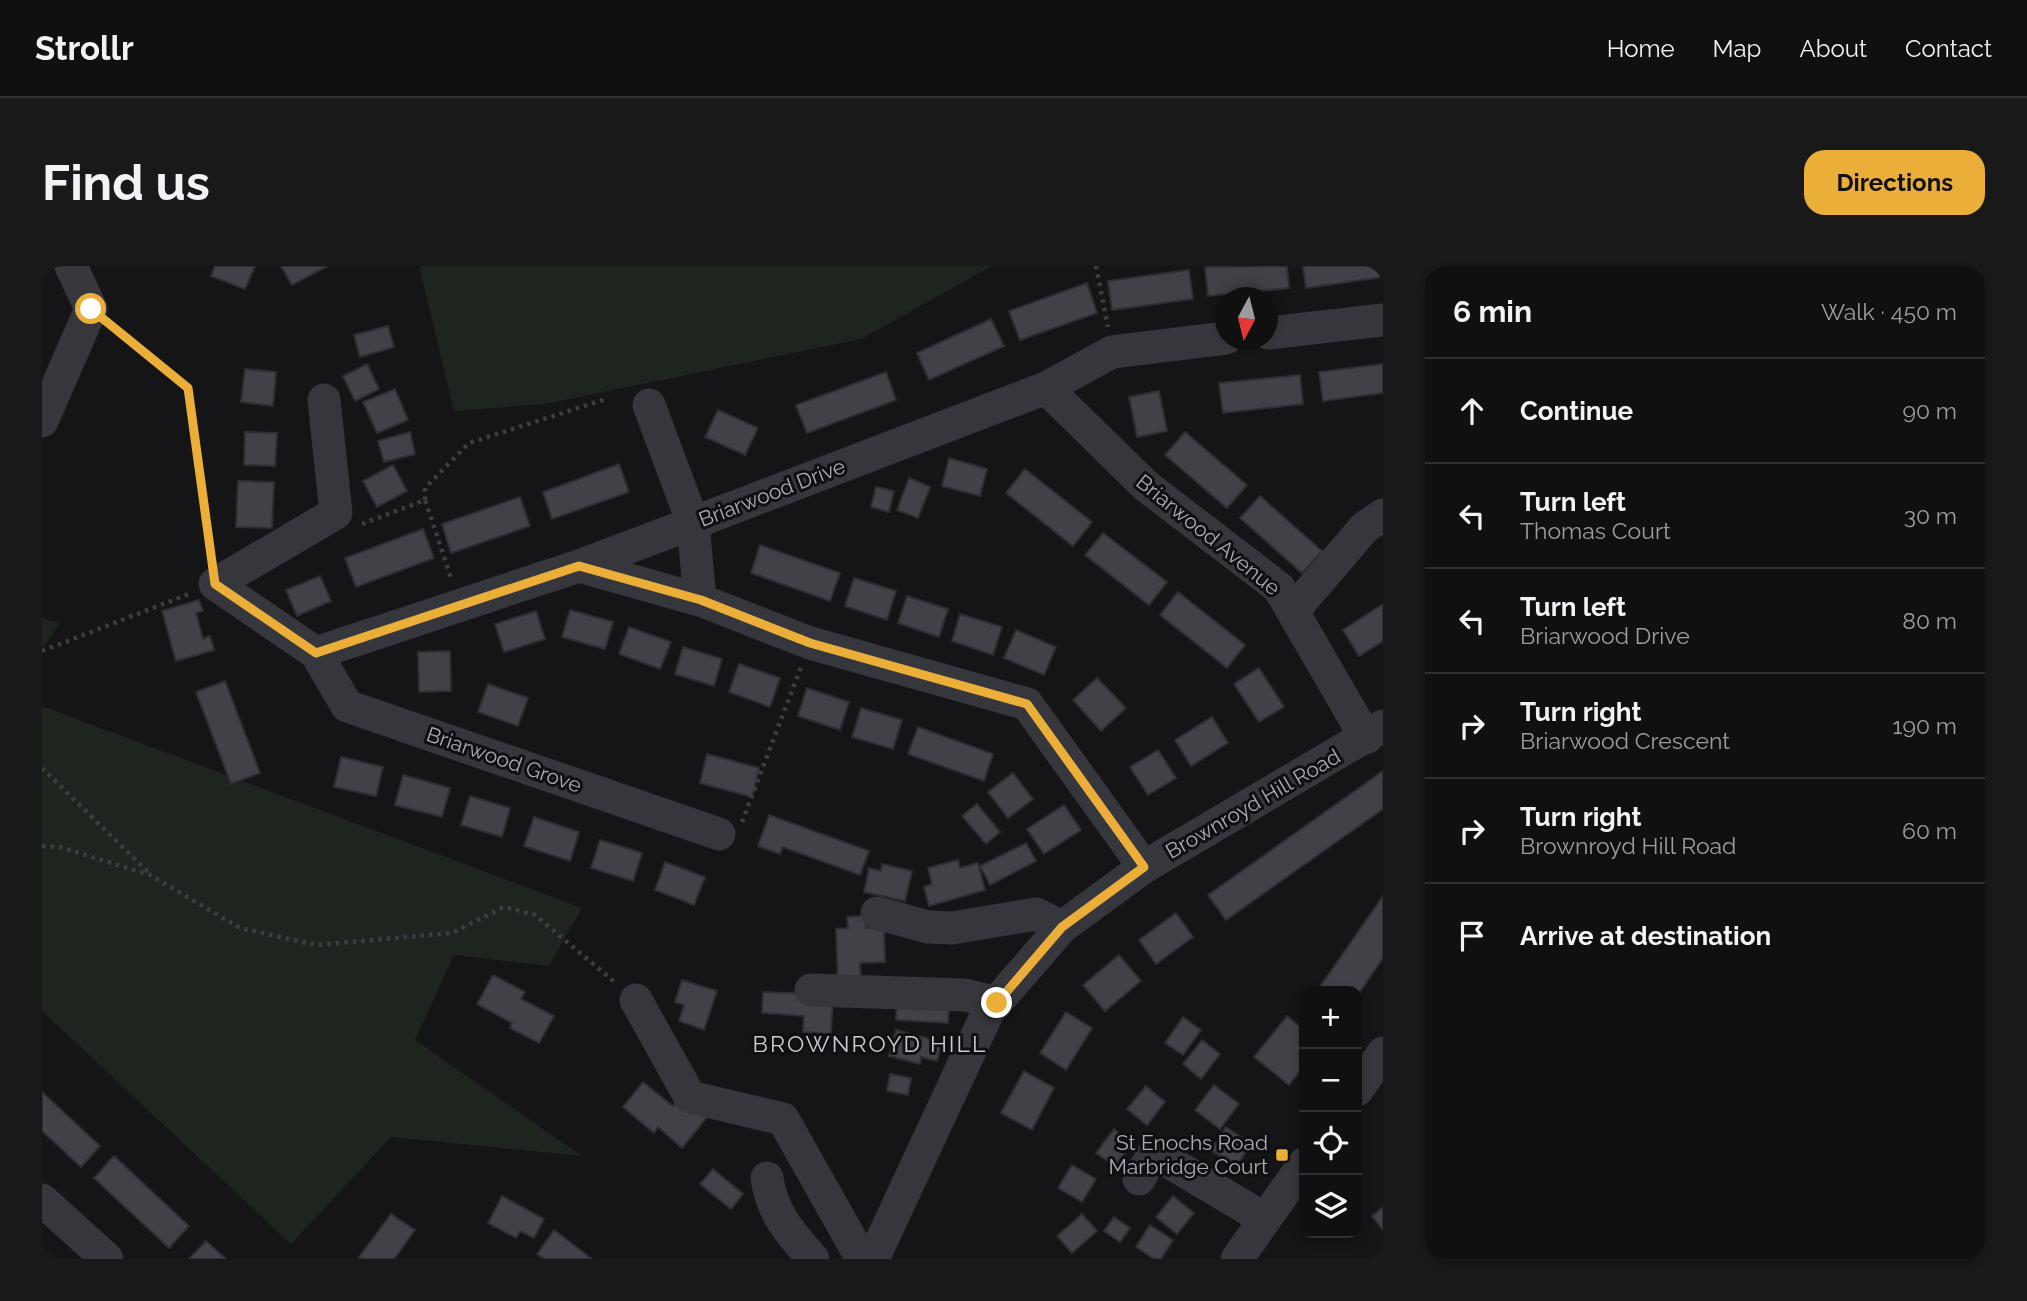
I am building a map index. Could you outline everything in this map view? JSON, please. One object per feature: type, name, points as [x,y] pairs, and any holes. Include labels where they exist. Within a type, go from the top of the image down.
[{"type":"street","points":[[42,421],[91,309],[71,266]]},
{"type":"street","points":[[1278,332],[1383,320]]},
{"type":"street","name":"Briarwood Drive","points":[[316,653],[579,566],[694,523],[1046,388],[1112,352],[1215,339]]},
{"type":"street","name":"Briarwood Avenue","points":[[1046,388],[1145,485],[1279,588],[1374,732]]},
{"type":"street","points":[[316,653],[215,584],[336,513],[324,400]]},
{"type":"street","points":[[649,405],[694,523],[701,600]]},
{"type":"street","points":[[1293,611],[1365,527],[1383,515]]},
{"type":"street","points":[[579,566],[701,600],[810,643],[1027,704],[1144,867]]},
{"type":"street","name":"Briarwood Grove","points":[[316,653],[347,706],[719,834]]},
{"type":"street","name":"Brownroyd Hill Road","points":[[873,1259],[988,1012],[1062,927],[1144,867],[1374,732]]},
{"type":"street","points":[[877,913],[928,927],[952,928],[1036,914],[1062,927]]},
{"type":"street","points":[[811,990],[965,995],[997,1003]]},
{"type":"street","points":[[636,1000],[690,1097],[783,1119],[862,1259]]},
{"type":"street","points":[[1362,1083],[1383,1053]]},
{"type":"street","points":[[1139,1179],[1154,1153],[1272,1210]]},
{"type":"street","points":[[1237,1259],[1299,1171]]},
{"type":"street","points":[[766,1178],[770,1199],[781,1222],[813,1259]]},
{"type":"street","points":[[42,1199],[107,1259]]},
{"type":"path","points":[[1096,266],[1112,352]]},
{"type":"path","points":[[42,651],[215,584],[188,388],[91,309]]},
{"type":"path","points":[[460,605],[425,500],[425,488],[469,443],[606,399]]},
{"type":"path","points":[[352,528],[425,500]]},
{"type":"path","points":[[719,834],[740,828],[810,643]]},
{"type":"path","points":[[42,768],[150,875]]},
{"type":"path","points":[[42,846],[60,847],[150,875],[240,928],[316,945],[452,933],[504,907],[535,915],[636,1000]]},
{"type":"shaded area","points":[[419,266],[992,266],[861,339],[545,404],[454,411]]},
{"type":"shaded area","points":[[42,618],[60,623],[42,649]]},
{"type":"shaded area","points":[[42,706],[582,908],[549,966],[454,955],[415,1040],[582,1156],[391,1137],[291,1244],[42,1011]]},
{"type":"building","points":[[215,266],[255,266],[245,289],[211,276]]},
{"type":"building","points":[[281,266],[325,266],[326,267],[292,285]]},
{"type":"building","points":[[1287,266],[1289,288],[1215,287],[1215,295],[1208,296],[1205,267]]},
{"type":"building","points":[[1303,266],[1383,266],[1383,277],[1306,288]]},
{"type":"building","points":[[1189,270],[1193,299],[1112,310],[1108,281]]},
{"type":"building","points":[[1087,283],[1097,313],[1020,340],[1009,311]]},
{"type":"building","points":[[991,319],[1004,346],[929,380],[917,353]]},
{"type":"building","points":[[388,326],[394,347],[360,357],[354,335]]},
{"type":"building","points":[[367,364],[379,389],[355,401],[343,376]]},
{"type":"building","points":[[1383,364],[1383,393],[1323,401],[1319,372]]},
{"type":"building","points":[[245,369],[276,372],[273,406],[241,402]]},
{"type":"building","points":[[886,372],[896,400],[807,433],[796,405]]},
{"type":"building","points":[[1300,375],[1303,404],[1223,413],[1219,383]]},
{"type":"building","points":[[395,389],[408,420],[377,433],[363,402]]},
{"type":"building","points":[[1159,391],[1167,431],[1137,437],[1129,397]]},
{"type":"building","points":[[718,410],[758,428],[745,455],[705,437]]},
{"type":"building","points":[[245,432],[277,433],[275,466],[244,465]]},
{"type":"building","points":[[410,432],[415,454],[384,462],[378,441]]},
{"type":"building","points":[[1185,432],[1247,485],[1227,508],[1165,455]]},
{"type":"building","points":[[949,458],[987,469],[980,496],[942,486]]},
{"type":"building","points":[[619,464],[629,492],[552,519],[543,492]]},
{"type":"building","points":[[393,465],[407,491],[377,507],[363,481]]},
{"type":"building","points":[[1025,469],[1092,522],[1073,546],[1006,493]]},
{"type":"building","points":[[909,478],[930,487],[918,518],[897,510]]},
{"type":"building","points":[[238,481],[274,482],[272,528],[236,527]]},
{"type":"building","points":[[876,487],[894,491],[889,512],[871,507]]},
{"type":"building","points":[[1260,496],[1322,551],[1302,573],[1240,518]]},
{"type":"building","points":[[520,497],[530,526],[451,553],[442,524]]},
{"type":"building","points":[[423,529],[434,558],[356,587],[345,558]]},
{"type":"building","points":[[1103,533],[1167,582],[1149,605],[1085,555]]},
{"type":"building","points":[[760,545],[840,573],[830,601],[751,573]]},
{"type":"building","points":[[320,576],[331,601],[297,616],[286,590]]},
{"type":"building","points":[[854,578],[896,591],[887,620],[845,606]]},
{"type":"building","points":[[1178,592],[1245,645],[1227,668],[1160,615]]},
{"type":"building","points":[[907,596],[948,609],[939,637],[898,623]]},
{"type":"building","points":[[199,600],[203,611],[196,613],[203,639],[210,636],[214,650],[176,661],[162,611]]},
{"type":"building","points":[[1383,604],[1383,641],[1359,656],[1343,630]]},
{"type":"building","points":[[570,610],[613,622],[605,649],[562,637]]},
{"type":"building","points":[[536,611],[545,639],[504,652],[495,624]]},
{"type":"building","points":[[960,614],[1002,627],[993,655],[952,641]]},
{"type":"building","points":[[629,627],[671,642],[660,669],[619,654]]},
{"type":"building","points":[[1016,630],[1056,647],[1044,675],[1004,658]]},
{"type":"building","points":[[683,647],[722,659],[714,686],[675,674]]},
{"type":"building","points":[[450,651],[451,691],[419,692],[418,652]]},
{"type":"building","points":[[739,664],[780,678],[770,707],[729,692]]},
{"type":"building","points":[[1259,668],[1284,707],[1259,722],[1234,684]]},
{"type":"building","points":[[1097,678],[1126,708],[1101,731],[1073,700]]},
{"type":"building","points":[[225,681],[260,773],[231,784],[196,692]]},
{"type":"building","points":[[488,684],[528,698],[518,726],[478,712]]},
{"type":"building","points":[[807,688],[849,702],[840,730],[798,716]]},
{"type":"building","points":[[861,708],[902,720],[893,749],[852,737]]},
{"type":"building","points":[[1212,717],[1228,743],[1191,766],[1175,740]]},
{"type":"building","points":[[918,727],[993,754],[984,781],[908,754]]},
{"type":"building","points":[[1158,750],[1176,778],[1148,795],[1130,767]]},
{"type":"building","points":[[707,754],[759,768],[752,797],[700,783]]},
{"type":"building","points":[[341,757],[383,767],[376,796],[334,787]]},
{"type":"building","points":[[1383,771],[1383,809],[1226,920],[1208,895]]},
{"type":"building","points":[[1013,773],[1033,799],[1008,818],[988,792]]},
{"type":"building","points":[[403,775],[450,788],[442,817],[395,805]]},
{"type":"building","points":[[470,796],[510,808],[502,837],[461,825]]},
{"type":"building","points":[[977,804],[1000,832],[986,844],[962,816]]},
{"type":"building","points":[[1064,805],[1081,830],[1044,854],[1027,829]]},
{"type":"building","points":[[769,815],[869,851],[860,875],[783,847],[780,854],[758,846]]},
{"type":"building","points":[[534,817],[579,832],[570,861],[524,846]]},
{"type":"building","points":[[600,840],[642,853],[633,881],[591,868]]},
{"type":"building","points":[[1026,843],[1036,861],[990,885],[980,866]]},
{"type":"building","points":[[958,860],[960,868],[978,863],[985,890],[929,906],[924,887],[932,884],[928,868]]},
{"type":"building","points":[[665,862],[705,877],[694,905],[655,890]]},
{"type":"building","points":[[882,864],[912,871],[905,901],[864,892],[869,868],[881,871]]},
{"type":"building","points":[[1383,896],[1383,958],[1362,989],[1362,986],[1320,986]]},
{"type":"building","points":[[1176,913],[1193,937],[1156,964],[1139,940]]},
{"type":"building","points":[[865,916],[866,928],[884,927],[885,962],[860,963],[861,982],[838,983],[836,929],[848,928],[847,917]]},
{"type":"building","points":[[1119,955],[1141,981],[1105,1011],[1083,985]]},
{"type":"building","points":[[493,975],[525,992],[521,999],[554,1016],[539,1043],[510,1028],[512,1023],[477,1004]]},
{"type":"building","points":[[682,980],[717,991],[704,1030],[679,1021],[684,1005],[675,1002]]},
{"type":"building","points":[[763,992],[833,995],[831,1034],[803,1032],[804,1016],[762,1013]]},
{"type":"building","points":[[897,999],[949,1003],[948,1023],[896,1020]]},
{"type":"building","points":[[1066,1012],[1092,1028],[1066,1070],[1040,1053]]},
{"type":"building","points":[[1287,1016],[1299,1026],[1299,1072],[1289,1085],[1254,1057]]},
{"type":"building","points":[[1183,1017],[1201,1030],[1183,1055],[1165,1043]]},
{"type":"building","points":[[896,1030],[942,1042],[937,1061],[921,1057],[920,1064],[889,1056]]},
{"type":"building","points":[[1202,1040],[1220,1054],[1201,1079],[1183,1064]]},
{"type":"building","points":[[1024,1071],[1054,1088],[1032,1130],[1001,1113]]},
{"type":"building","points":[[890,1074],[911,1078],[908,1095],[887,1091]]},
{"type":"building","points":[[643,1082],[673,1106],[682,1095],[708,1116],[682,1148],[658,1127],[654,1133],[623,1107]]},
{"type":"building","points":[[1214,1085],[1239,1104],[1220,1129],[1195,1110]]},
{"type":"building","points":[[1146,1086],[1165,1102],[1147,1125],[1127,1109]]},
{"type":"building","points":[[42,1092],[100,1146],[81,1167],[42,1131]]},
{"type":"building","points":[[1226,1127],[1251,1144],[1236,1167],[1211,1150]]},
{"type":"building","points":[[1114,1129],[1132,1143],[1115,1166],[1096,1153]]},
{"type":"building","points":[[114,1156],[189,1226],[169,1248],[94,1178]]},
{"type":"building","points":[[1072,1165],[1096,1179],[1082,1202],[1058,1188]]},
{"type":"building","points":[[713,1169],[743,1194],[731,1209],[700,1184]]},
{"type":"building","points":[[502,1196],[544,1219],[534,1238],[520,1231],[516,1238],[488,1223]]},
{"type":"building","points":[[1173,1196],[1194,1213],[1177,1234],[1156,1217]]},
{"type":"building","points":[[1383,1207],[1383,1230],[1372,1216]]},
{"type":"building","points":[[391,1214],[415,1230],[394,1259],[359,1257]]},
{"type":"building","points":[[1082,1214],[1097,1231],[1072,1253],[1057,1236]]},
{"type":"building","points":[[1114,1217],[1130,1228],[1120,1242],[1104,1231]]},
{"type":"building","points":[[1150,1225],[1173,1240],[1161,1259],[1154,1259],[1136,1247]]},
{"type":"building","points":[[554,1230],[592,1259],[544,1259],[537,1254]]},
{"type":"building","points":[[206,1241],[226,1259],[189,1259]]},
{"type":"place","name":"St Enochs Road Marbridge Court","points":[[1282,1155]]},
{"type":"district","name":"BROWNROYD HILL","points":[[870,1044]]},
{"type":"route","points":[[91,309],[188,388],[215,584],[316,653],[579,566],[701,600],[810,643],[1027,704],[1144,867],[1062,927],[997,1003]]}]
